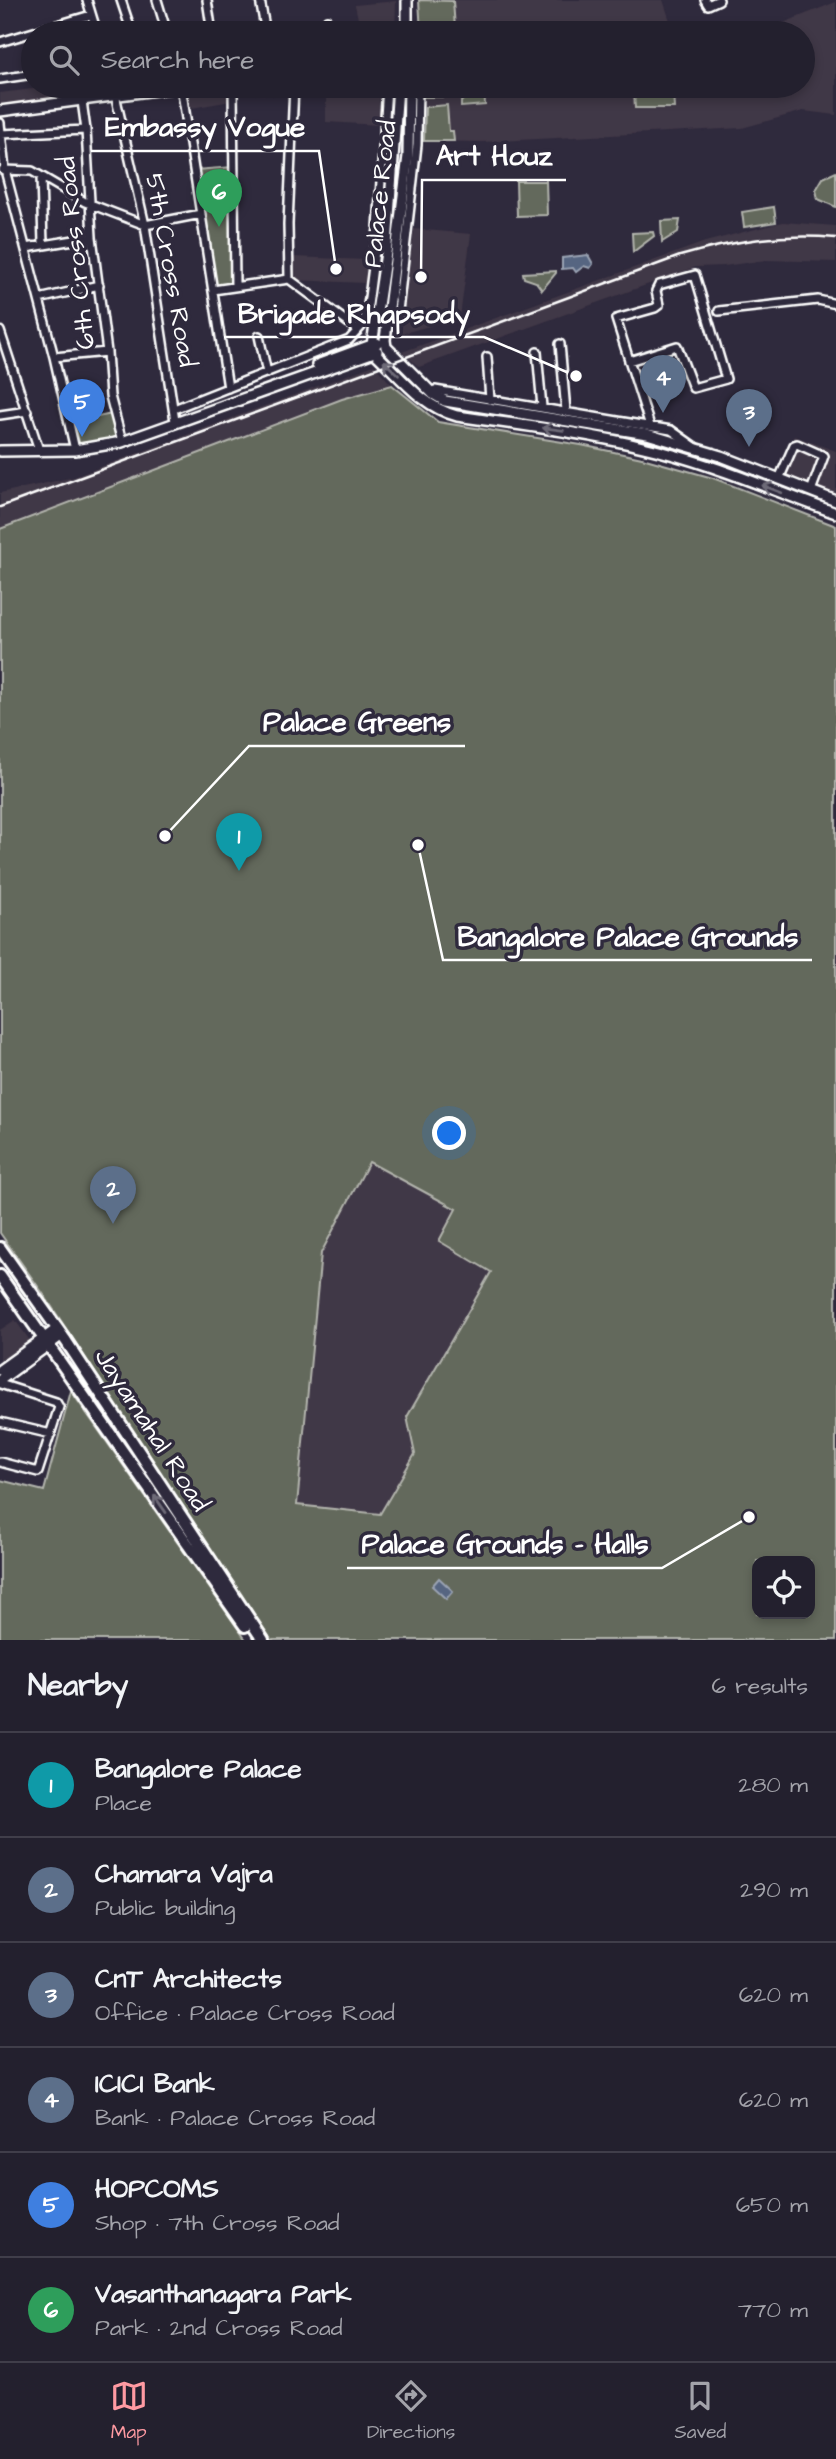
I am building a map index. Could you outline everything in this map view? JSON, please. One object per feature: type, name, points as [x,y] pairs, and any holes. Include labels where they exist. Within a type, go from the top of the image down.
[{"type":"main road","name":"Jayamahal Road","points":[[0,1248],[59,1332],[263,1640]]},
{"type":"main road","name":"Jayamahal Road","points":[[0,1276],[255,1640]]},
{"type":"street","points":[[87,0],[93,21]]},
{"type":"street","points":[[121,0],[128,21]]},
{"type":"street","points":[[158,0],[164,21]]},
{"type":"street","points":[[207,0],[210,21]]},
{"type":"street","points":[[260,0],[264,21]]},
{"type":"street","points":[[407,0],[407,21]]},
{"type":"street","points":[[705,0],[708,5],[719,0]]},
{"type":"street","points":[[71,21],[91,15]]},
{"type":"street","points":[[0,42],[21,36]]},
{"type":"street","points":[[0,79],[21,76]]},
{"type":"street","points":[[0,111],[102,98]]},
{"type":"street","name":"5th Cross Road","points":[[116,98],[145,225],[174,410],[179,420]]},
{"type":"street","points":[[185,98],[228,388]]},
{"type":"street","points":[[233,98],[235,286]]},
{"type":"street","points":[[289,279],[288,224],[293,98]]},
{"type":"street","points":[[174,410],[349,340],[358,330],[367,313],[378,228],[386,98]]},
{"type":"street","name":"Palace Road","points":[[373,348],[387,247],[397,98]]},
{"type":"street","name":"Palace Road","points":[[386,344],[408,156],[409,98]]},
{"type":"street","points":[[397,320],[417,145],[418,98]]},
{"type":"street","name":"6th Cross Road","points":[[82,101],[92,237],[110,396],[122,442]]},
{"type":"street","points":[[0,123],[2,170],[26,248],[75,450]]},
{"type":"street","points":[[1,134],[86,130]]},
{"type":"street","points":[[2,170],[32,171],[90,204],[145,225],[201,214]]},
{"type":"street","points":[[41,177],[43,244]]},
{"type":"street","points":[[26,248],[92,237]]},
{"type":"street","points":[[629,361],[677,346],[693,388],[726,379],[695,275],[659,285],[656,291],[659,305],[655,308],[616,319],[629,361],[650,426]]},
{"type":"street","points":[[213,290],[289,279],[358,330]]},
{"type":"street","points":[[39,299],[99,285]]},
{"type":"street","points":[[719,311],[818,300],[836,304]]},
{"type":"street","points":[[0,331],[1,341],[39,450]]},
{"type":"street","points":[[259,336],[267,373]]},
{"type":"street","points":[[0,451],[75,450],[122,442],[386,344],[433,394],[444,401],[647,434],[721,456],[836,501]]},
{"type":"street","points":[[560,344],[566,411]]},
{"type":"street","points":[[373,348],[426,402],[440,411],[644,447],[716,468],[836,513]]},
{"type":"street","points":[[54,357],[107,352]]},
{"type":"street","points":[[537,352],[542,407]]},
{"type":"street","points":[[486,357],[490,401]]},
{"type":"street","points":[[407,384],[419,378]]},
{"type":"street","points":[[435,390],[671,430],[698,449]]},
{"type":"street","points":[[0,415],[27,411]]},
{"type":"street","points":[[779,479],[794,445],[797,444],[824,456],[811,491]]},
{"type":"street","points":[[716,468],[721,456]]},
{"type":"street","points":[[0,1370],[59,1332]]},
{"type":"street","points":[[0,1462],[38,1472],[59,1407],[56,1402],[0,1382],[46,1341]]},
{"type":"street","points":[[0,1422],[51,1434]]},
{"type":"shaded area","points":[[419,0],[663,0],[670,21],[420,21]]},
{"type":"shaded area","points":[[396,1],[395,21],[358,21],[355,5]]},
{"type":"shaded area","points":[[836,2],[836,115],[803,111],[742,128],[482,142],[424,141],[424,98],[815,98],[815,21],[788,21]]},
{"type":"shaded area","points":[[21,90],[21,98],[48,98],[0,104],[0,93]]},
{"type":"shaded area","points":[[184,98],[231,98],[231,101],[186,109]]},
{"type":"shaded area","points":[[326,98],[380,98],[379,125],[326,122]]},
{"type":"shaded area","points":[[783,222],[836,226],[836,262],[766,260],[696,267],[419,367],[402,352],[705,242]]},
{"type":"shaded area","points":[[414,229],[471,234],[460,317],[401,334]]},
{"type":"shaded area","points":[[293,257],[367,260],[366,283],[292,280]]},
{"type":"shaded area","points":[[374,365],[392,385],[342,399],[0,529],[0,493],[74,477]]},
{"type":"shaded area","points":[[794,436],[836,451],[836,495],[777,473]]},
{"type":"shaded area","points":[[369,1161],[456,1210],[440,1241],[491,1272],[407,1416],[415,1454],[380,1515],[297,1506],[321,1253]]},
{"type":"shaded area","points":[[15,1320],[31,1342],[0,1365],[0,1330]]},
{"type":"green space","points":[[419,0],[453,1],[454,21],[420,21]]},
{"type":"green space","points":[[464,98],[485,98],[485,105],[461,107]]},
{"type":"green space","points":[[634,98],[673,98],[674,108],[635,108]]},
{"type":"green space","points":[[447,105],[449,131],[453,131],[454,141],[424,141],[425,107]]},
{"type":"green space","points":[[233,167],[234,284],[214,289],[196,170]]},
{"type":"green space","points":[[836,172],[836,207],[818,199],[816,190],[823,178]]},
{"type":"green space","points":[[516,181],[546,181],[547,215],[517,216]]},
{"type":"green space","points":[[774,207],[776,222],[744,227],[742,212]]},
{"type":"green space","points":[[680,220],[678,232],[662,242],[661,221]]},
{"type":"green space","points":[[653,232],[654,236],[633,252],[632,233]]},
{"type":"green space","points":[[556,271],[542,290],[536,282],[524,278],[523,273]]},
{"type":"green space","points":[[392,385],[438,422],[581,445],[642,458],[713,478],[836,526],[836,1640],[271,1640],[44,1295],[0,1233],[0,529],[342,399]],"holes":[[[369,1162],[456,1209],[439,1241],[491,1272],[407,1417],[415,1454],[380,1514],[297,1505],[321,1253]]]},
{"type":"green space","points":[[112,414],[117,438],[80,446],[74,422]]},
{"type":"green space","points":[[71,1391],[246,1640],[0,1640],[0,1480],[44,1491]]},
{"type":"water","points":[[588,255],[593,264],[590,268],[584,266],[576,272],[573,268],[562,269],[562,258]]},
{"type":"water","points":[[439,1578],[453,1591],[446,1599],[432,1586]]},
{"type":"railway","points":[[0,507],[680,256],[757,240],[836,238]]},
{"type":"place","name":"Vasanthanagara Park","points":[[219,227]]},
{"type":"place","name":"Embassy Vogue","points":[[336,269]]},
{"type":"place","name":"Art Houz","points":[[421,277]]},
{"type":"place","name":"Brigade Rhapsody","points":[[576,376]]},
{"type":"place","name":"ICICI Bank","points":[[663,413]]},
{"type":"place","name":"HOPCOMS","points":[[82,437]]},
{"type":"place","name":"CnT Architects","points":[[749,447]]},
{"type":"place","name":"Palace Greens","points":[[165,836]]},
{"type":"place","name":"Bangalore Palace Grounds","points":[[418,845]]},
{"type":"place","name":"Bangalore Palace","points":[[239,871]]},
{"type":"place","name":"Chamara Vajra","points":[[113,1224]]},
{"type":"place","name":"Palace Grounds - Halls","points":[[749,1517]]}]
